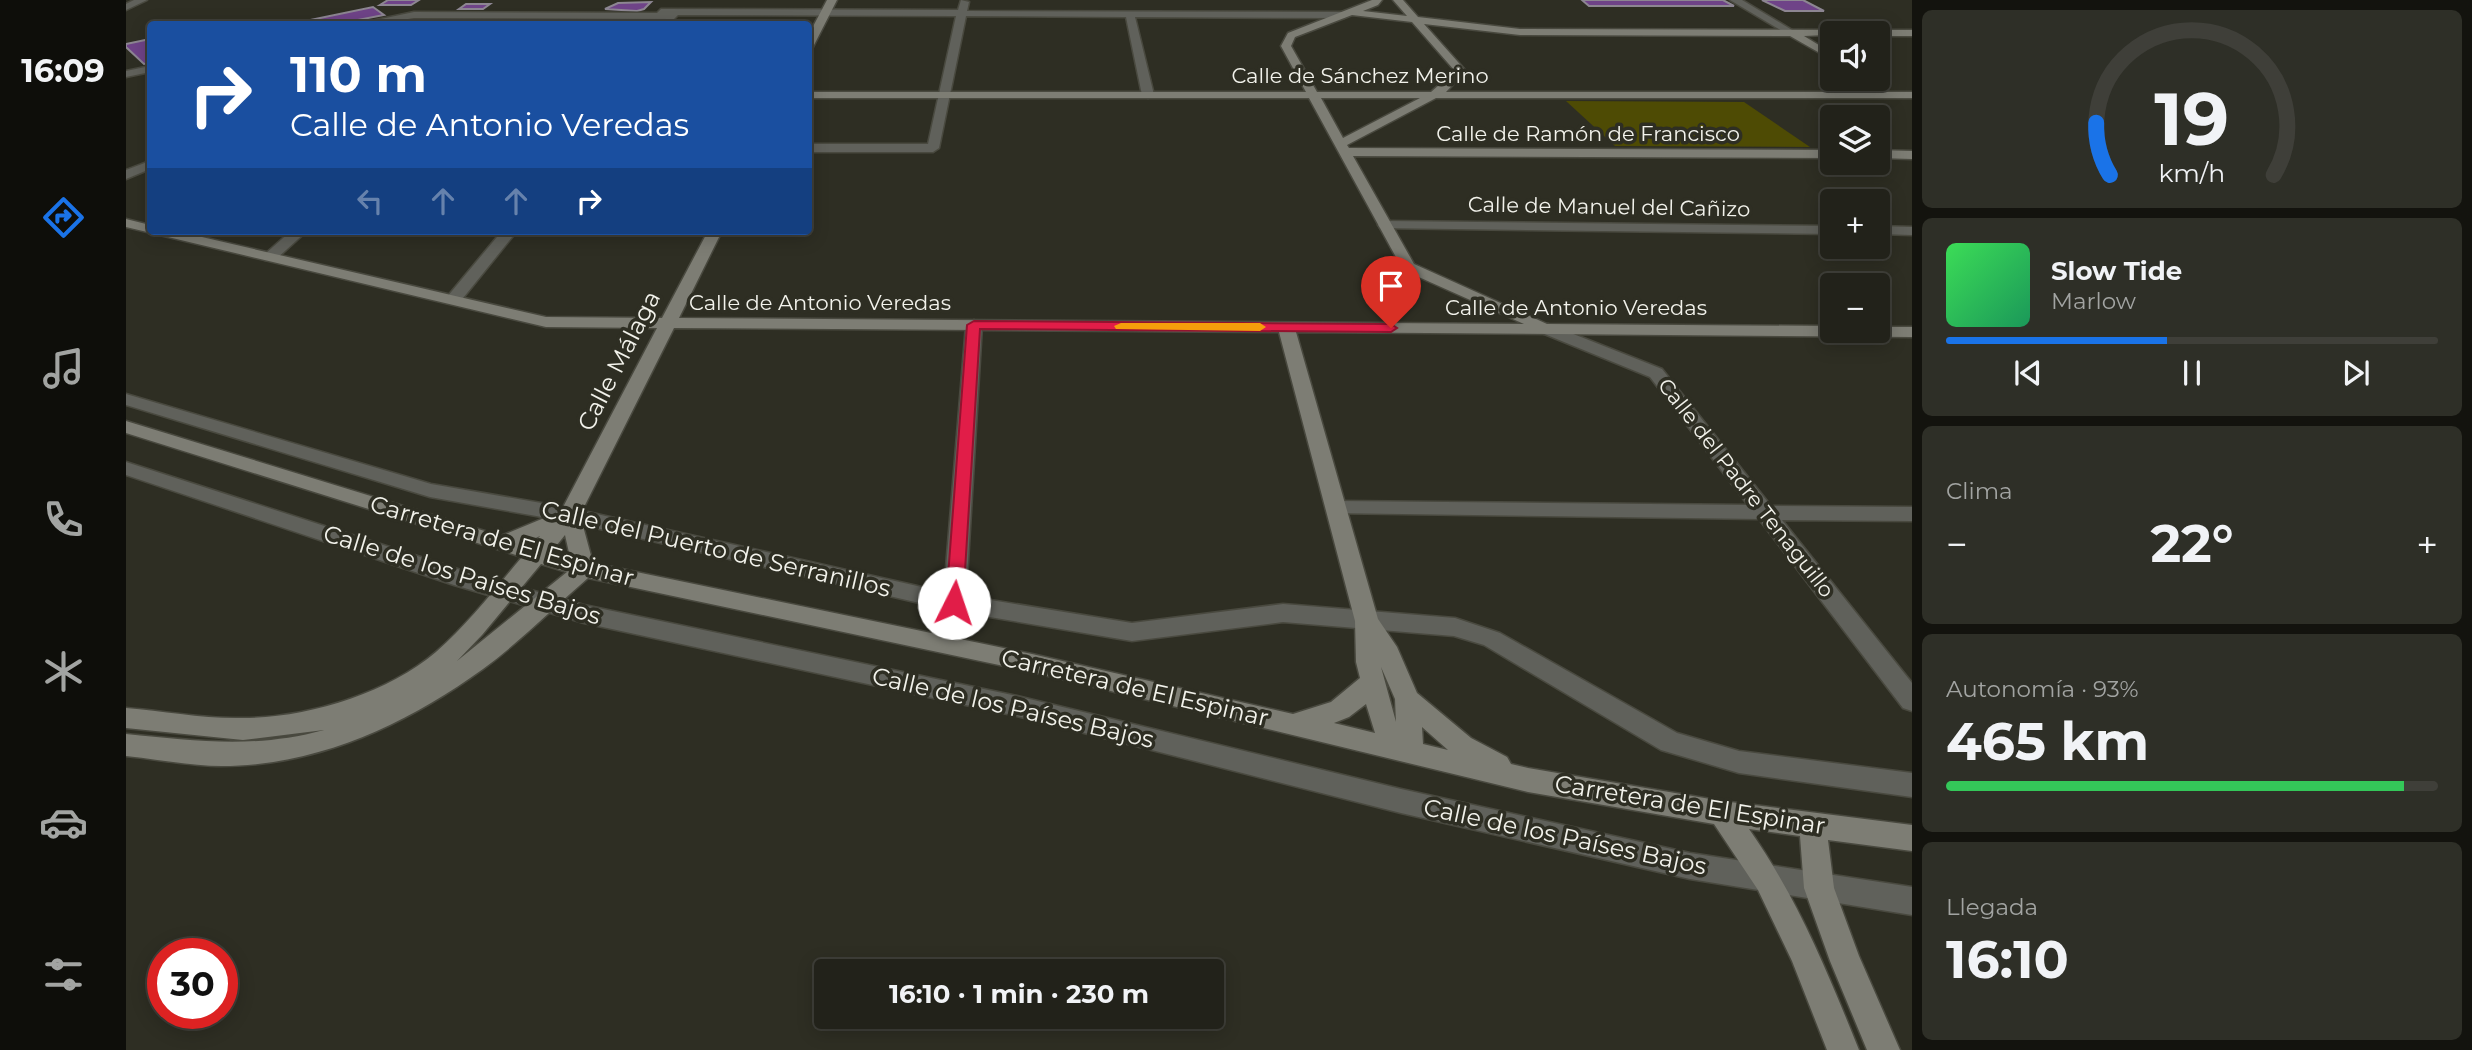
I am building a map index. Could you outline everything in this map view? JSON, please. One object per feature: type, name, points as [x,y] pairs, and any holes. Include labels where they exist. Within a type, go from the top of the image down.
[{"type":"street","points":[[126,7],[142,0]]},
{"type":"street","points":[[405,21],[437,0]]},
{"type":"street","points":[[652,21],[672,0]]},
{"type":"street","points":[[812,39],[832,0]]},
{"type":"street","points":[[812,148],[933,148],[964,0]]},
{"type":"street","name":"Calle del Padre Tenaguillo","points":[[1377,0],[1292,35],[1286,46],[1408,267],[1656,373],[1912,701]]},
{"type":"street","points":[[1342,148],[1433,95],[1458,78],[1461,71],[1398,0]]},
{"type":"street","points":[[1735,0],[1820,50]]},
{"type":"street","points":[[379,21],[414,15],[659,14],[741,18],[826,12],[1348,14],[1520,32],[1820,33]]},
{"type":"street","points":[[1130,14],[1148,95]]},
{"type":"street","points":[[544,21],[551,16]]},
{"type":"street","points":[[1890,33],[1912,33]]},
{"type":"street","points":[[127,73],[147,70]]},
{"type":"street","points":[[1890,90],[1912,103]]},
{"type":"street","name":"Calle de Sánchez Merino","points":[[812,94],[1912,95]]},
{"type":"street","name":"Calle de Ramón de Francisco","points":[[1342,148],[1820,154]]},
{"type":"street","points":[[1890,154],[1912,155]]},
{"type":"street","points":[[126,175],[147,166]]},
{"type":"street","points":[[126,223],[147,228]]},
{"type":"street","name":"Calle de Manuel del Cañizo","points":[[1385,225],[1820,230]]},
{"type":"street","points":[[1890,230],[1912,231]]},
{"type":"street","name":"Calle de Antonio Veredas","points":[[175,235],[546,322],[1912,331]]},
{"type":"street","points":[[270,257],[295,235]]},
{"type":"street","points":[[453,300],[507,235]]},
{"type":"street","name":"Calle Málaga","points":[[126,718],[243,729],[324,719],[399,689],[443,660],[474,629],[570,515],[713,235]]},
{"type":"street","points":[[954,603],[974,325]]},
{"type":"street","points":[[1286,327],[1367,621],[1368,662],[1384,726],[1402,751],[1411,742],[1407,699],[1385,647],[1367,621]]},
{"type":"street","name":"Calle del Puerto de Serranillos","points":[[126,399],[430,490],[570,515],[954,603],[1132,632],[1283,613],[1455,627],[1492,639],[1670,743],[1739,762],[1912,785]]},
{"type":"street","name":"Carretera de El Espinar","points":[[126,427],[584,569],[1032,663],[1528,780],[1722,813],[1912,838]]},
{"type":"street","name":"Calle de los Países Bajos","points":[[126,468],[544,604],[1017,706],[1401,801],[1690,866],[1912,901]]},
{"type":"street","points":[[1337,508],[1912,514]]},
{"type":"street","points":[[126,745],[221,755],[293,749],[344,735],[434,690],[476,661],[526,615],[544,604],[584,569],[570,515],[502,544]]},
{"type":"street","points":[[1292,725],[1321,719],[1348,706],[1373,681]]},
{"type":"street","points":[[1407,699],[1462,746],[1528,780]]},
{"type":"street","points":[[1722,813],[1768,880],[1804,953],[1843,1050]]},
{"type":"street","points":[[1813,825],[1819,888],[1845,961],[1884,1050]]},
{"type":"shaded area","points":[[1566,101],[1744,102],[1810,147],[1615,146]]},
{"type":"building","points":[[388,0],[419,0],[411,5],[380,5]]},
{"type":"building","points":[[1582,0],[1723,0],[1734,6],[1589,6]]},
{"type":"building","points":[[1762,0],[1803,0],[1824,11],[1785,11]]},
{"type":"building","points":[[651,2],[644,9],[637,11],[605,9],[618,3]]},
{"type":"building","points":[[466,4],[490,4],[483,9],[459,9]]},
{"type":"building","points":[[373,7],[384,15],[353,21],[305,21]]},
{"type":"building","points":[[147,40],[147,64],[144,64],[126,44]]},
{"type":"slow traffic","points":[[1121,326],[1260,327]]},
{"type":"route","points":[[954,603],[974,325],[1391,328]]}]
